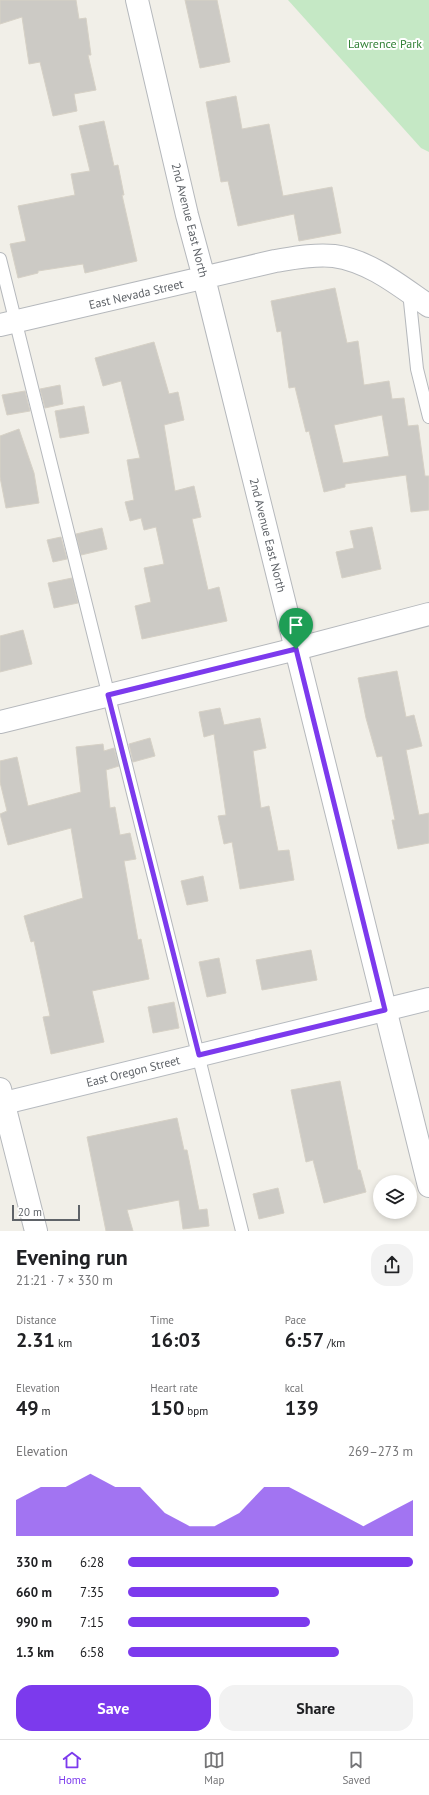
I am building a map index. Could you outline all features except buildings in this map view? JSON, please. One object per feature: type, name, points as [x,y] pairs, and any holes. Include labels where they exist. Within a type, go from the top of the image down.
[{"type":"street","name":"2nd Avenue East North","points":[[137,0],[187,215],[204,278],[429,1186]]},
{"type":"street","name":"East Nevada Street","points":[[8,324],[275,261],[295,258],[334,256],[354,261],[374,270],[429,306]]},
{"type":"street","points":[[0,722],[296,649],[429,614]]},
{"type":"street","name":"East Oregon Street","points":[[1,1099],[199,1055],[429,999]]},
{"type":"street","points":[[1,1099],[36,1231]]},
{"type":"lane","points":[[0,259],[8,324],[108,695],[242,1231]]},
{"type":"lane","points":[[409,292],[417,369],[429,417]]},
{"type":"green space","name":"Lawrence Park","points":[[288,0],[429,0],[429,152],[421,148]]},
{"type":"route","points":[[296,649],[385,1010],[199,1055],[108,695],[296,649]]}]
